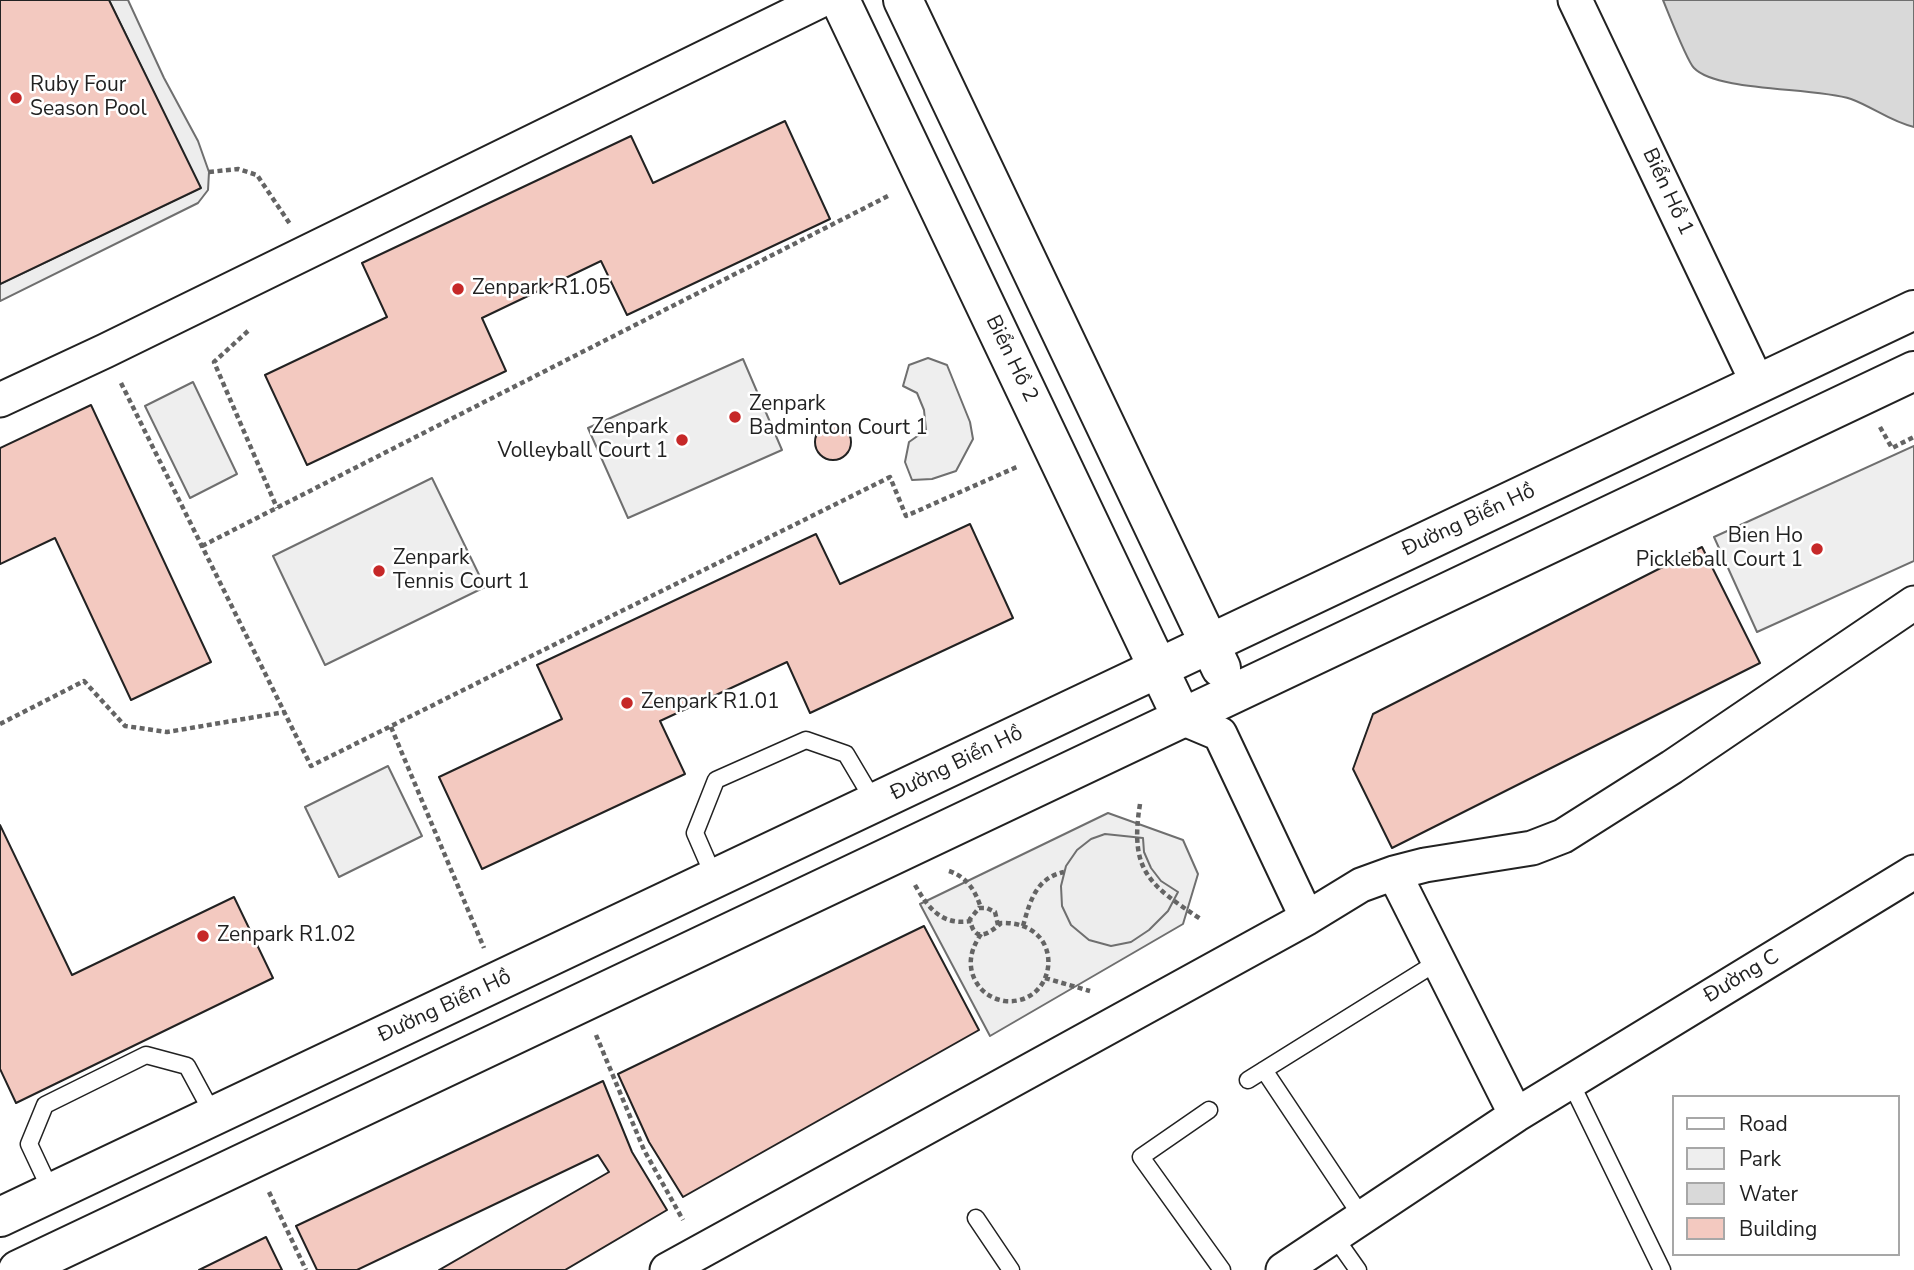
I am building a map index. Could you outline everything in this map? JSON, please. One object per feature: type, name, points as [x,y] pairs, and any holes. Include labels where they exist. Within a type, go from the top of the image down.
[{"type":"street","points":[[0,400],[822,0]]},
{"type":"street","name":"Biển Hồ 2","points":[[840,0],[1182,718]]},
{"type":"street","points":[[903,0],[1233,694],[1220,734]]},
{"type":"street","name":"Biển Hồ 1","points":[[1575,0],[1758,384]]},
{"type":"street","name":"Đường Biển Hồ","points":[[0,1217],[1914,310]]},
{"type":"street","points":[[18,1270],[1914,371]]},
{"type":"street","points":[[686,1256],[1307,918],[1361,886],[1425,865],[1532,848],[1563,836],[1914,603]]},
{"type":"street","points":[[1182,718],[1220,734],[1307,918]]},
{"type":"street","name":"Đường C","points":[[1283,1270],[1516,1115],[1914,872]]},
{"type":"street","points":[[1394,873],[1516,1115]]},
{"type":"lane","points":[[715,878],[695,833],[716,780],[806,740],[846,754],[874,803]]},
{"type":"lane","points":[[1248,1080],[1439,961]]},
{"type":"lane","points":[[52,1193],[29,1144],[45,1105],[146,1055],[187,1066],[214,1116]]},
{"type":"lane","points":[[1264,1070],[1362,1217]]},
{"type":"lane","points":[[1570,1082],[1662,1270]]},
{"type":"lane","points":[[1209,1110],[1140,1157],[1222,1270]]},
{"type":"lane","points":[[976,1218],[1012,1270]]},
{"type":"lane","points":[[1334,1236],[1358,1270]]},
{"type":"path","points":[[209,172],[238,169],[257,175],[292,227],[322,244]]},
{"type":"path","points":[[202,546],[891,194]]},
{"type":"path","points":[[248,331],[214,362],[276,508]]},
{"type":"path","points":[[120,382],[311,766],[890,477],[906,516],[1020,466]]},
{"type":"path","points":[[1880,427],[1892,448],[1914,437]]},
{"type":"path","points":[[0,724],[84,681],[125,726],[167,732],[285,712]]},
{"type":"path","points":[[391,727],[485,950]]},
{"type":"path","points":[[1140,804],[1136,846],[1143,869],[1156,887],[1202,920]]},
{"type":"path","points":[[944,869],[965,879],[973,888],[981,908]]},
{"type":"path","points":[[1023,926],[1036,890],[1046,878],[1064,872]]},
{"type":"path","points":[[914,883],[931,910],[943,919],[954,922],[971,921]]},
{"type":"path","points":[[981,934],[973,947],[970,960],[977,985],[998,1000],[1023,999],[1034,992],[1048,971],[1045,945],[1037,934],[1014,923],[998,925],[991,933],[981,934],[972,927],[972,915],[981,908],[988,908],[995,912],[998,925]]},
{"type":"path","points":[[1045,978],[1090,990]]},
{"type":"path","points":[[596,1034],[686,1256]]},
{"type":"path","points":[[268,1190],[306,1270]]},
{"type":"green space","points":[[928,358],[947,365],[970,422],[973,439],[956,471],[932,479],[912,480],[905,462],[909,442],[926,430],[924,410],[917,393],[903,386],[909,365]]},
{"type":"green space","points":[[743,359],[782,450],[628,518],[588,428]]},
{"type":"green space","points":[[193,382],[237,474],[190,498],[145,406]]},
{"type":"green space","name":"Bien Ho Pickleball Court 1","points":[[1914,446],[1914,561],[1757,632],[1714,537]]},
{"type":"green space","name":"Zenpark Tennis Court 1","points":[[432,478],[485,587],[325,665],[273,556]]},
{"type":"green space","points":[[388,766],[422,836],[339,877],[305,807]]},
{"type":"green space","points":[[1108,813],[1183,840],[1198,874],[1183,924],[990,1036],[920,904]]},
{"type":"shaded area","points":[[109,0],[128,0],[164,78],[198,141],[209,172],[208,190],[198,203],[0,301],[0,284],[200,188]]},
{"type":"shaded area","points":[[1105,834],[1143,838],[1144,852],[1151,868],[1161,881],[1178,892],[1168,911],[1149,930],[1131,942],[1111,946],[1089,940],[1071,925],[1062,906],[1061,886],[1066,866],[1077,850],[1091,839]]},
{"type":"water","points":[[1663,0],[1914,0],[1914,127],[1851,99],[1835,95],[1744,85],[1706,76],[1691,64]]},
{"type":"building","points":[[0,0],[109,0],[201,188],[0,284]]},
{"type":"building","name":"Zenpark R1.05","points":[[785,121],[830,219],[627,315],[601,261],[482,318],[506,371],[307,465],[265,375],[387,317],[362,263],[631,136],[653,183]]},
{"type":"building","points":[[91,405],[211,662],[131,700],[55,538],[0,564],[0,448]]},
{"type":"building","points":[[833,424],[846,429],[851,442],[846,455],[833,460],[820,455],[815,442],[820,429]]},
{"type":"building","name":"Zenpark R1.01","points":[[970,524],[1013,618],[810,713],[787,662],[660,721],[685,774],[482,869],[439,777],[562,719],[537,665],[816,534],[840,584]]},
{"type":"building","points":[[1702,547],[1760,663],[1392,848],[1353,769],[1373,714]]},
{"type":"building","name":"Zenpark R1.02","points":[[0,825],[72,975],[234,897],[273,978],[16,1103],[0,1069]]},
{"type":"building","points":[[924,926],[979,1030],[683,1197],[649,1142],[618,1074]]},
{"type":"building","points":[[603,1081],[632,1152],[667,1210],[565,1270],[439,1270],[609,1172],[598,1155],[357,1270],[317,1270],[296,1226]]},
{"type":"building","points":[[266,1237],[282,1270],[199,1270]]},
{"type":"place","name":"Ruby Four Season Pool","points":[[16,98]]},
{"type":"place","name":"Zenpark R1.05","points":[[458,289]]},
{"type":"place","name":"Zenpark Badminton Court 1","points":[[735,417]]},
{"type":"place","name":"Zenpark Volleyball Court 1","points":[[682,440]]},
{"type":"place","name":"Bien Ho Pickleball Court 1","points":[[1817,549]]},
{"type":"place","name":"Zenpark Tennis Court 1","points":[[379,571]]},
{"type":"place","name":"Zenpark R1.01","points":[[627,703]]},
{"type":"place","name":"Zenpark R1.02","points":[[203,936]]}]
